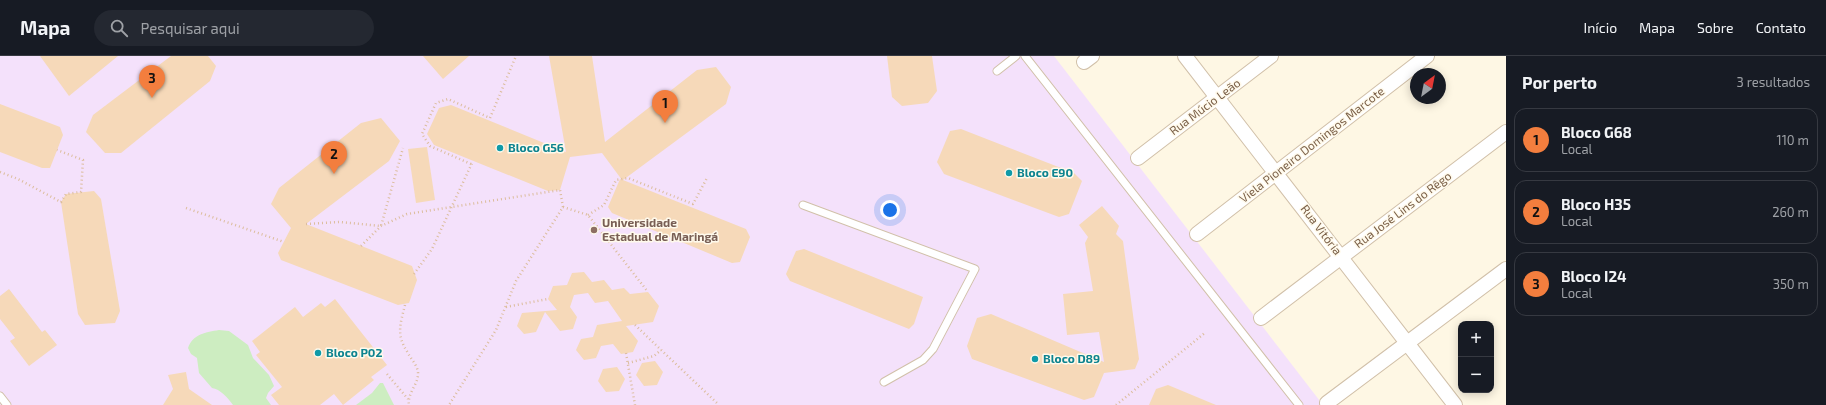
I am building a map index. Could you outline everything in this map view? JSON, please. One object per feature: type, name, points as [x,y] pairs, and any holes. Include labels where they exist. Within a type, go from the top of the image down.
[{"type":"street","name":"Rua Vitória","points":[[1185,56],[1455,405]]},
{"type":"street","name":"Rua Múcio Leão","points":[[1138,158],[1271,56]]},
{"type":"street","name":"Viela Pioneiro Domingos Marcote","points":[[1197,234],[1428,56]]},
{"type":"street","name":"Rua José Lins do Rêgo","points":[[1261,318],[1506,132]]},
{"type":"street","points":[[1327,403],[1506,269]]},
{"type":"lane","points":[[997,72],[1016,56]]},
{"type":"lane","points":[[1025,56],[1299,405]]},
{"type":"lane","points":[[803,205],[975,269],[933,349],[923,360],[884,382]]},
{"type":"lane","points":[[0,396],[7,405]]},
{"type":"path","points":[[471,164],[430,146],[422,134],[436,103],[448,99],[490,118],[516,56]]},
{"type":"path","points":[[381,226],[403,148]]},
{"type":"path","points":[[0,172],[18,179],[62,202],[66,194],[82,192],[83,160],[57,150]]},
{"type":"path","points":[[414,274],[432,249],[473,160]]},
{"type":"path","points":[[588,215],[604,205],[616,180],[628,178],[693,204],[707,178]]},
{"type":"path","points":[[361,246],[381,226],[407,214],[560,190],[563,207],[516,282],[496,330],[448,405]]},
{"type":"path","points":[[563,207],[588,215],[648,292]]},
{"type":"path","points":[[186,208],[284,242]]},
{"type":"path","points":[[306,224],[340,222],[381,226]]},
{"type":"path","points":[[505,308],[548,299]]},
{"type":"path","points":[[405,305],[399,332],[406,350],[418,373],[408,399],[409,405]]},
{"type":"path","points":[[635,325],[719,405]]},
{"type":"path","points":[[1116,405],[1206,332]]},
{"type":"path","points":[[628,363],[654,356],[662,350]]},
{"type":"path","points":[[626,353],[635,405]]},
{"type":"path","points":[[387,374],[408,399]]},
{"type":"shaded area","name":"Universidade Estadual de Maringá","points":[[0,56],[1054,56],[1323,405],[0,405]]},
{"type":"green space","points":[[219,330],[229,331],[248,345],[253,358],[269,375],[274,386],[266,398],[271,405],[233,405],[221,392],[212,388],[199,373],[197,358],[191,354],[188,348],[190,343],[200,334]]},
{"type":"green space","points":[[380,383],[383,383],[394,405],[356,405],[372,393]]},
{"type":"building","points":[[40,56],[118,56],[69,96]]},
{"type":"building","points":[[171,56],[208,56],[216,66],[210,81],[121,153],[105,153],[86,132],[93,115]]},
{"type":"building","points":[[423,56],[469,56],[443,79]]},
{"type":"building","points":[[549,56],[592,56],[605,142],[697,70],[716,67],[731,87],[726,104],[623,180],[746,229],[750,237],[740,262],[732,263],[612,213],[608,207],[620,179],[622,180],[602,153],[570,157],[560,190],[548,191],[434,145],[427,134],[439,108],[451,105],[566,152]]},
{"type":"building","points":[[887,56],[932,56],[937,91],[928,103],[902,106],[892,97]]},
{"type":"building","points":[[0,104],[60,127],[63,135],[50,168],[42,168],[0,152]]},
{"type":"building","points":[[381,118],[400,141],[389,161],[306,224],[412,266],[417,280],[409,303],[398,305],[281,260],[278,253],[291,228],[271,204],[279,188],[361,123]]},
{"type":"building","name":"Bloco E90","points":[[961,129],[1074,173],[1082,181],[1069,214],[1059,217],[944,174],[937,162],[950,131]]},
{"type":"building","points":[[427,147],[435,200],[416,203],[408,149]]},
{"type":"building","points":[[94,191],[101,199],[120,311],[115,323],[85,325],[78,314],[61,202],[66,194]]},
{"type":"building","points":[[1102,206],[1119,226],[1116,234],[1123,241],[1139,359],[1135,369],[1104,373],[1094,397],[1084,400],[972,359],[967,346],[977,318],[991,314],[1104,362],[1099,332],[1067,335],[1063,294],[1093,291],[1085,243],[1088,237],[1079,225]]},
{"type":"building","points":[[804,249],[923,297],[914,324],[909,329],[790,281],[786,274],[796,251]]},
{"type":"building","points":[[584,272],[592,282],[604,280],[612,290],[624,288],[630,294],[648,292],[659,306],[653,322],[626,326],[638,341],[633,352],[621,354],[613,344],[601,346],[596,358],[584,360],[576,350],[581,339],[593,337],[597,325],[622,321],[608,301],[595,303],[588,293],[574,295],[570,307],[577,317],[573,329],[560,331],[545,312],[536,332],[524,334],[517,326],[522,313],[557,310],[548,299],[553,286],[567,285],[572,273]]},
{"type":"building","points":[[9,289],[42,332],[45,330],[57,345],[29,366],[10,341],[15,338],[0,319],[0,296]]},
{"type":"building","name":"Bloco P02","points":[[335,299],[387,365],[371,377],[374,380],[343,405],[334,394],[320,405],[279,405],[271,395],[282,387],[256,355],[260,352],[252,341],[295,307],[303,317],[321,303],[325,307]]},
{"type":"building","points":[[655,361],[663,372],[657,385],[644,386],[636,375],[642,363]]},
{"type":"building","points":[[617,367],[625,379],[619,391],[606,392],[598,381],[603,369]]},
{"type":"building","points":[[186,372],[189,389],[212,405],[163,405],[173,389],[168,375]]},
{"type":"building","points":[[1168,385],[1216,405],[1149,405],[1156,389]]},
{"type":"place","name":"Bloco I24","points":[[152,98]]},
{"type":"place","name":"Bloco G68","points":[[665,123]]},
{"type":"place","name":"Bloco G56","points":[[500,148]]},
{"type":"place","name":"Bloco E90","points":[[1009,173]]},
{"type":"place","name":"Bloco H35","points":[[334,174]]},
{"type":"place","name":"Universidade Estadual de Maringá","points":[[594,230]]},
{"type":"place","name":"Bloco P02","points":[[318,353]]},
{"type":"place","name":"Bloco D89","points":[[1035,359]]}]
